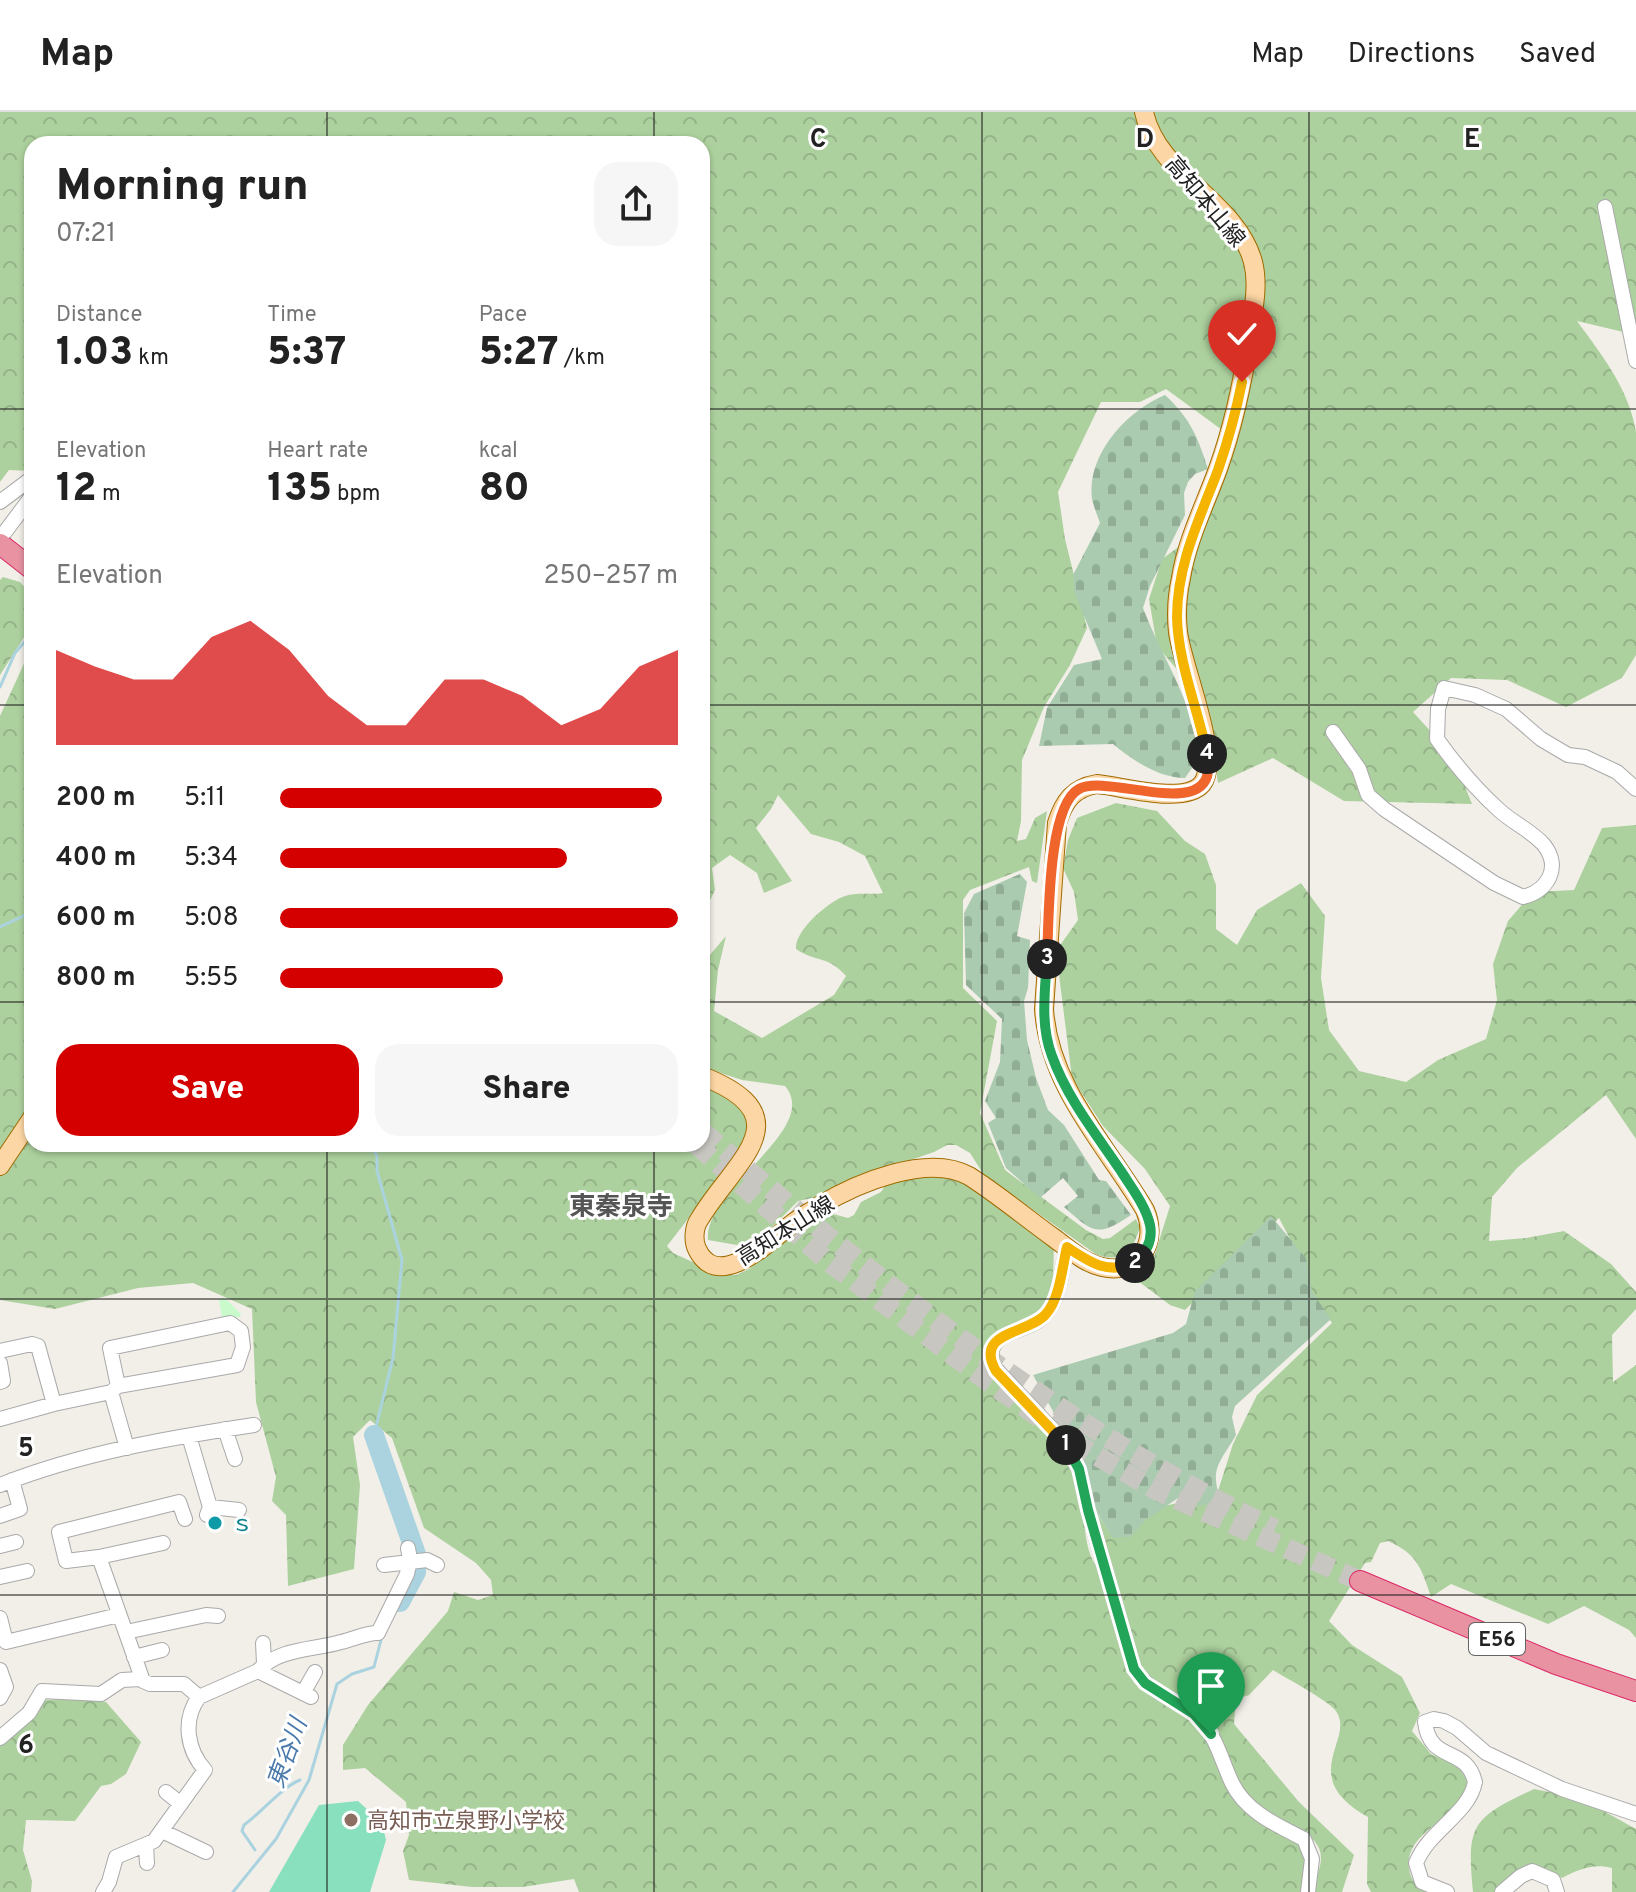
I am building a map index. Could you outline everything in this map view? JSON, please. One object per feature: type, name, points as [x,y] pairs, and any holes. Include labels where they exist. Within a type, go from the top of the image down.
[{"type":"highway","points":[[2,538],[24,561]]},
{"type":"highway","points":[[0,558],[24,577]]},
{"type":"highway","name":"E56","points":[[1636,1683],[1362,1577],[1556,1664],[1636,1691]]},
{"type":"main road","name":"高知本山線","points":[[710,1079],[743,1097],[756,1125],[748,1155],[697,1222],[697,1248],[714,1265],[738,1263],[796,1220],[830,1200],[874,1181],[936,1166],[958,1170],[969,1176],[1097,1265],[1123,1267],[1135,1263],[1144,1253],[1151,1232],[1148,1218],[1061,1079],[1045,1031],[1057,823],[1067,799],[1088,786],[1097,784],[1181,794],[1200,786],[1207,774],[1209,763],[1202,727],[1178,632],[1178,594],[1185,560],[1236,410],[1254,301],[1253,264],[1248,248],[1229,221],[1163,149],[1144,112]]},
{"type":"main road","points":[[0,1166],[24,1130]]},
{"type":"street","points":[[1605,207],[1636,361]]},
{"type":"street","points":[[0,502],[24,484]]},
{"type":"street","points":[[2,538],[24,507]]},
{"type":"street","points":[[1333,732],[1359,769],[1368,795],[1384,809],[1494,883],[1523,897],[1537,893],[1547,885],[1551,873],[1549,854],[1544,845],[1499,810],[1437,739],[1438,709],[1444,688],[1475,695],[1506,709],[1541,739],[1568,755],[1585,757],[1617,772],[1636,789]]},
{"type":"street","points":[[1067,1247],[1052,1305],[1044,1317],[996,1341],[991,1362],[1064,1442],[1079,1469],[1134,1669],[1145,1683],[1194,1714],[1203,1724],[1211,1734],[1232,1783],[1257,1813],[1304,1839],[1310,1847],[1312,1859],[1308,1892]]},
{"type":"street","points":[[0,1419],[115,1389],[237,1365],[243,1347],[241,1331],[230,1323],[110,1348],[115,1389],[127,1448]]},
{"type":"street","points":[[0,1351],[32,1344],[38,1346],[54,1404]]},
{"type":"street","points":[[0,1363],[3,1381],[0,1382]]},
{"type":"street","points":[[0,1516],[20,1509],[6,1483],[50,1467],[127,1448],[254,1425]]},
{"type":"street","points":[[225,1429],[235,1459]]},
{"type":"street","points":[[189,1436],[209,1511],[239,1510]]},
{"type":"street","points":[[163,1543],[66,1561],[59,1532],[179,1502],[185,1519]]},
{"type":"street","points":[[0,1546],[16,1542]]},
{"type":"street","points":[[413,1556],[437,1565]]},
{"type":"street","points":[[384,1565],[403,1564],[413,1556]]},
{"type":"street","points":[[110,1890],[116,1857],[154,1841],[205,1770],[194,1755],[188,1736],[195,1702],[199,1697],[308,1647],[378,1633],[413,1556]]},
{"type":"street","points":[[99,1557],[141,1679]]},
{"type":"street","points":[[0,1577],[27,1571]]},
{"type":"street","points":[[0,1618],[3,1646],[119,1615]]},
{"type":"street","points":[[126,1632],[206,1615],[218,1616]]},
{"type":"street","points":[[261,1667],[263,1643]]},
{"type":"street","points":[[134,1657],[162,1650]]},
{"type":"street","points":[[261,1667],[307,1695],[315,1672]]},
{"type":"street","points":[[0,1670],[6,1687],[0,1698]]},
{"type":"street","points":[[0,1738],[29,1713],[42,1691],[101,1694],[122,1680],[141,1679],[150,1684],[184,1684],[199,1697]]},
{"type":"street","points":[[1447,1892],[1422,1882],[1416,1863],[1431,1837],[1466,1803],[1475,1782],[1468,1766],[1431,1744],[1425,1722],[1434,1719],[1444,1721],[1486,1753],[1562,1789],[1636,1814]]},
{"type":"street","points":[[166,1792],[181,1804]]},
{"type":"street","points":[[162,1831],[206,1852]]},
{"type":"street","points":[[146,1845],[147,1863]]},
{"type":"street","points":[[1502,1892],[1532,1871],[1553,1880],[1557,1892]]},
{"type":"green space","points":[[0,112],[1636,112],[1636,335],[1577,321],[1621,387],[1636,432],[1636,655],[1622,678],[1566,707],[1507,680],[1451,678],[1413,712],[1453,756],[1472,804],[1344,801],[1273,758],[1218,783],[1214,757],[1180,673],[1157,646],[1149,599],[1162,559],[1192,537],[1233,438],[1166,389],[1140,402],[1101,402],[1058,492],[1065,539],[1087,628],[1070,665],[1044,707],[1022,760],[1021,821],[1017,841],[1026,839],[1035,818],[1047,811],[1037,883],[1032,881],[1029,867],[970,890],[963,900],[963,988],[997,1021],[980,1113],[1005,1170],[1086,1230],[1103,1239],[1110,1238],[1136,1219],[1140,1228],[1130,1253],[1122,1256],[1097,1255],[984,1175],[970,1153],[956,1145],[947,1145],[867,1175],[822,1196],[798,1201],[756,1243],[737,1245],[708,1240],[711,1221],[723,1201],[776,1141],[788,1121],[792,1103],[785,1086],[742,1080],[710,1070],[710,955],[726,936],[718,970],[714,1011],[762,1038],[834,995],[846,976],[834,965],[796,949],[806,926],[822,910],[845,896],[883,893],[865,856],[839,842],[811,834],[778,795],[756,828],[792,881],[764,893],[757,873],[730,855],[712,868],[715,890],[710,900],[710,136],[24,136],[24,471],[9,470],[0,482]]},
{"type":"green space","points":[[1165,395],[1192,429],[1208,469],[1195,474],[1188,482],[1184,493],[1185,515],[1150,586],[1143,608],[1185,700],[1196,738],[1199,758],[1185,778],[1156,771],[1137,762],[1113,744],[1039,746],[1047,708],[1074,665],[1102,659],[1074,592],[1073,575],[1100,523],[1092,499],[1096,466],[1112,436],[1124,423],[1137,411]]},
{"type":"green space","points":[[3,577],[24,586],[24,638],[0,675],[0,580]]},
{"type":"green space","points":[[24,664],[24,1152],[710,1152],[710,1088],[735,1099],[748,1120],[746,1137],[736,1157],[667,1246],[673,1253],[721,1275],[736,1275],[749,1269],[805,1223],[826,1212],[848,1218],[854,1215],[861,1202],[881,1192],[886,1184],[935,1175],[954,1178],[968,1185],[1000,1205],[1054,1247],[1052,1282],[1047,1302],[1039,1313],[998,1332],[991,1339],[986,1351],[985,1368],[1040,1426],[1064,1457],[1073,1475],[1080,1494],[1090,1554],[1100,1570],[1124,1651],[1123,1659],[1134,1683],[1187,1715],[1208,1739],[1231,1791],[1299,1845],[1305,1858],[1304,1892],[579,1892],[574,1879],[523,1887],[472,1887],[409,1880],[403,1851],[409,1835],[406,1802],[365,1768],[343,1770],[343,1745],[368,1705],[448,1611],[454,1592],[478,1600],[493,1595],[491,1580],[476,1563],[424,1528],[392,1438],[370,1420],[353,1437],[360,1485],[354,1569],[288,1586],[286,1515],[272,1501],[276,1477],[256,1402],[252,1309],[193,1283],[138,1288],[55,1309],[0,1300],[0,716]]},
{"type":"green space","points":[[1116,803],[1157,811],[1185,841],[1205,854],[1216,885],[1216,929],[1237,945],[1257,910],[1301,883],[1325,916],[1321,978],[1329,1030],[1359,1071],[1406,1082],[1438,1060],[1486,1039],[1497,1000],[1493,964],[1508,921],[1533,892],[1574,890],[1602,828],[1636,825],[1636,1139],[1606,1095],[1517,1168],[1492,1197],[1489,1241],[1564,1231],[1611,1264],[1636,1292],[1636,1309],[1612,1335],[1613,1382],[1636,1365],[1636,1638],[1629,1630],[1584,1606],[1548,1624],[1451,1584],[1431,1597],[1421,1570],[1412,1557],[1388,1541],[1380,1543],[1371,1562],[1365,1563],[1329,1621],[1352,1645],[1402,1677],[1420,1713],[1412,1731],[1431,1754],[1458,1766],[1468,1782],[1461,1800],[1419,1839],[1409,1858],[1413,1880],[1428,1892],[1371,1892],[1367,1884],[1368,1817],[1346,1802],[1335,1787],[1331,1773],[1340,1722],[1336,1711],[1273,1670],[1249,1695],[1236,1699],[1234,1724],[1299,1802],[1354,1855],[1342,1892],[1314,1892],[1321,1862],[1316,1843],[1302,1831],[1257,1805],[1243,1789],[1216,1731],[1149,1677],[1131,1645],[1116,1601],[1094,1516],[1097,1514],[1111,1534],[1160,1507],[1217,1494],[1233,1444],[1257,1395],[1332,1323],[1311,1294],[1300,1258],[1279,1218],[1185,1310],[1170,1305],[1134,1278],[1152,1263],[1170,1206],[1145,1169],[1103,1126],[1072,1078],[1056,951],[1078,920],[1074,892],[1063,868],[1068,840],[1077,818]]},
{"type":"green space","points":[[1020,874],[1027,882],[1017,936],[1030,940],[1028,988],[1024,1001],[1027,1040],[1048,1110],[1064,1125],[1099,1180],[1106,1181],[1131,1215],[1103,1229],[1082,1223],[1064,1207],[1078,1196],[1063,1178],[1040,1198],[1006,1168],[988,1123],[996,1118],[985,1101],[1000,1062],[1002,1019],[966,985],[964,913],[974,894]]},
{"type":"green space","points":[[1271,1216],[1306,1258],[1312,1292],[1331,1319],[1235,1406],[1232,1417],[1236,1435],[1216,1473],[1221,1501],[1200,1506],[1178,1498],[1146,1520],[1130,1537],[1113,1538],[1095,1510],[1087,1473],[1033,1375],[1173,1333],[1186,1324],[1195,1291]]},
{"type":"green space","points":[[225,1298],[241,1314],[240,1317],[222,1318],[219,1299]]},
{"type":"green space","points":[[86,1698],[106,1702],[141,1742],[126,1774],[111,1784],[101,1786],[75,1821],[26,1820],[23,1850],[32,1881],[31,1892],[0,1892],[0,1742],[46,1700]]},
{"type":"green space","points":[[1534,1789],[1580,1798],[1636,1829],[1636,1892],[1612,1892],[1612,1868],[1587,1868],[1562,1878],[1546,1869],[1529,1866],[1495,1892],[1473,1892],[1471,1851],[1478,1826],[1498,1808]]},
{"type":"green space","points":[[358,1801],[382,1823],[386,1840],[370,1892],[269,1892],[319,1805]]},
{"type":"waterway","points":[[0,687],[15,653],[24,642]]},
{"type":"waterway","points":[[0,927],[24,916]]},
{"type":"waterway","points":[[374,1435],[393,1358],[402,1260],[375,1152]]},
{"type":"waterway","name":"東谷川","points":[[374,1435],[417,1557],[416,1572],[400,1602]]},
{"type":"waterway","name":"東谷川","points":[[233,1892],[276,1839],[309,1780],[337,1684],[352,1674],[374,1667],[382,1636]]},
{"type":"waterway","points":[[255,1850],[242,1831],[244,1825],[286,1788],[300,1780]]},
{"type":"tunnel","points":[[710,1138],[905,1297],[1047,1399],[1121,1446],[1275,1529]]},
{"type":"tunnel","points":[[705,1152],[825,1259],[987,1381],[1085,1449],[1156,1490],[1360,1581]]},
{"type":"place","name":"ｓ","points":[[215,1523]]},
{"type":"place","name":"高知市立泉野小学校","points":[[351,1820]]},
{"type":"district","name":"東秦泉寺","points":[[621,1206]]},
{"type":"route","points":[[1211,1734],[1194,1714],[1157,1692],[1134,1669],[1079,1469],[1064,1442],[996,1371],[991,1362],[991,1353],[993,1345],[1000,1338],[1044,1317],[1052,1305],[1067,1247],[1089,1262],[1105,1268],[1123,1267],[1135,1263],[1144,1253],[1150,1238],[1145,1210],[1076,1104],[1050,1053],[1044,1009],[1053,859],[1061,810],[1067,799],[1079,789],[1097,784],[1181,794],[1200,786],[1207,774],[1209,763],[1202,727],[1178,632],[1178,594],[1191,540],[1229,438],[1242,382]]}]
